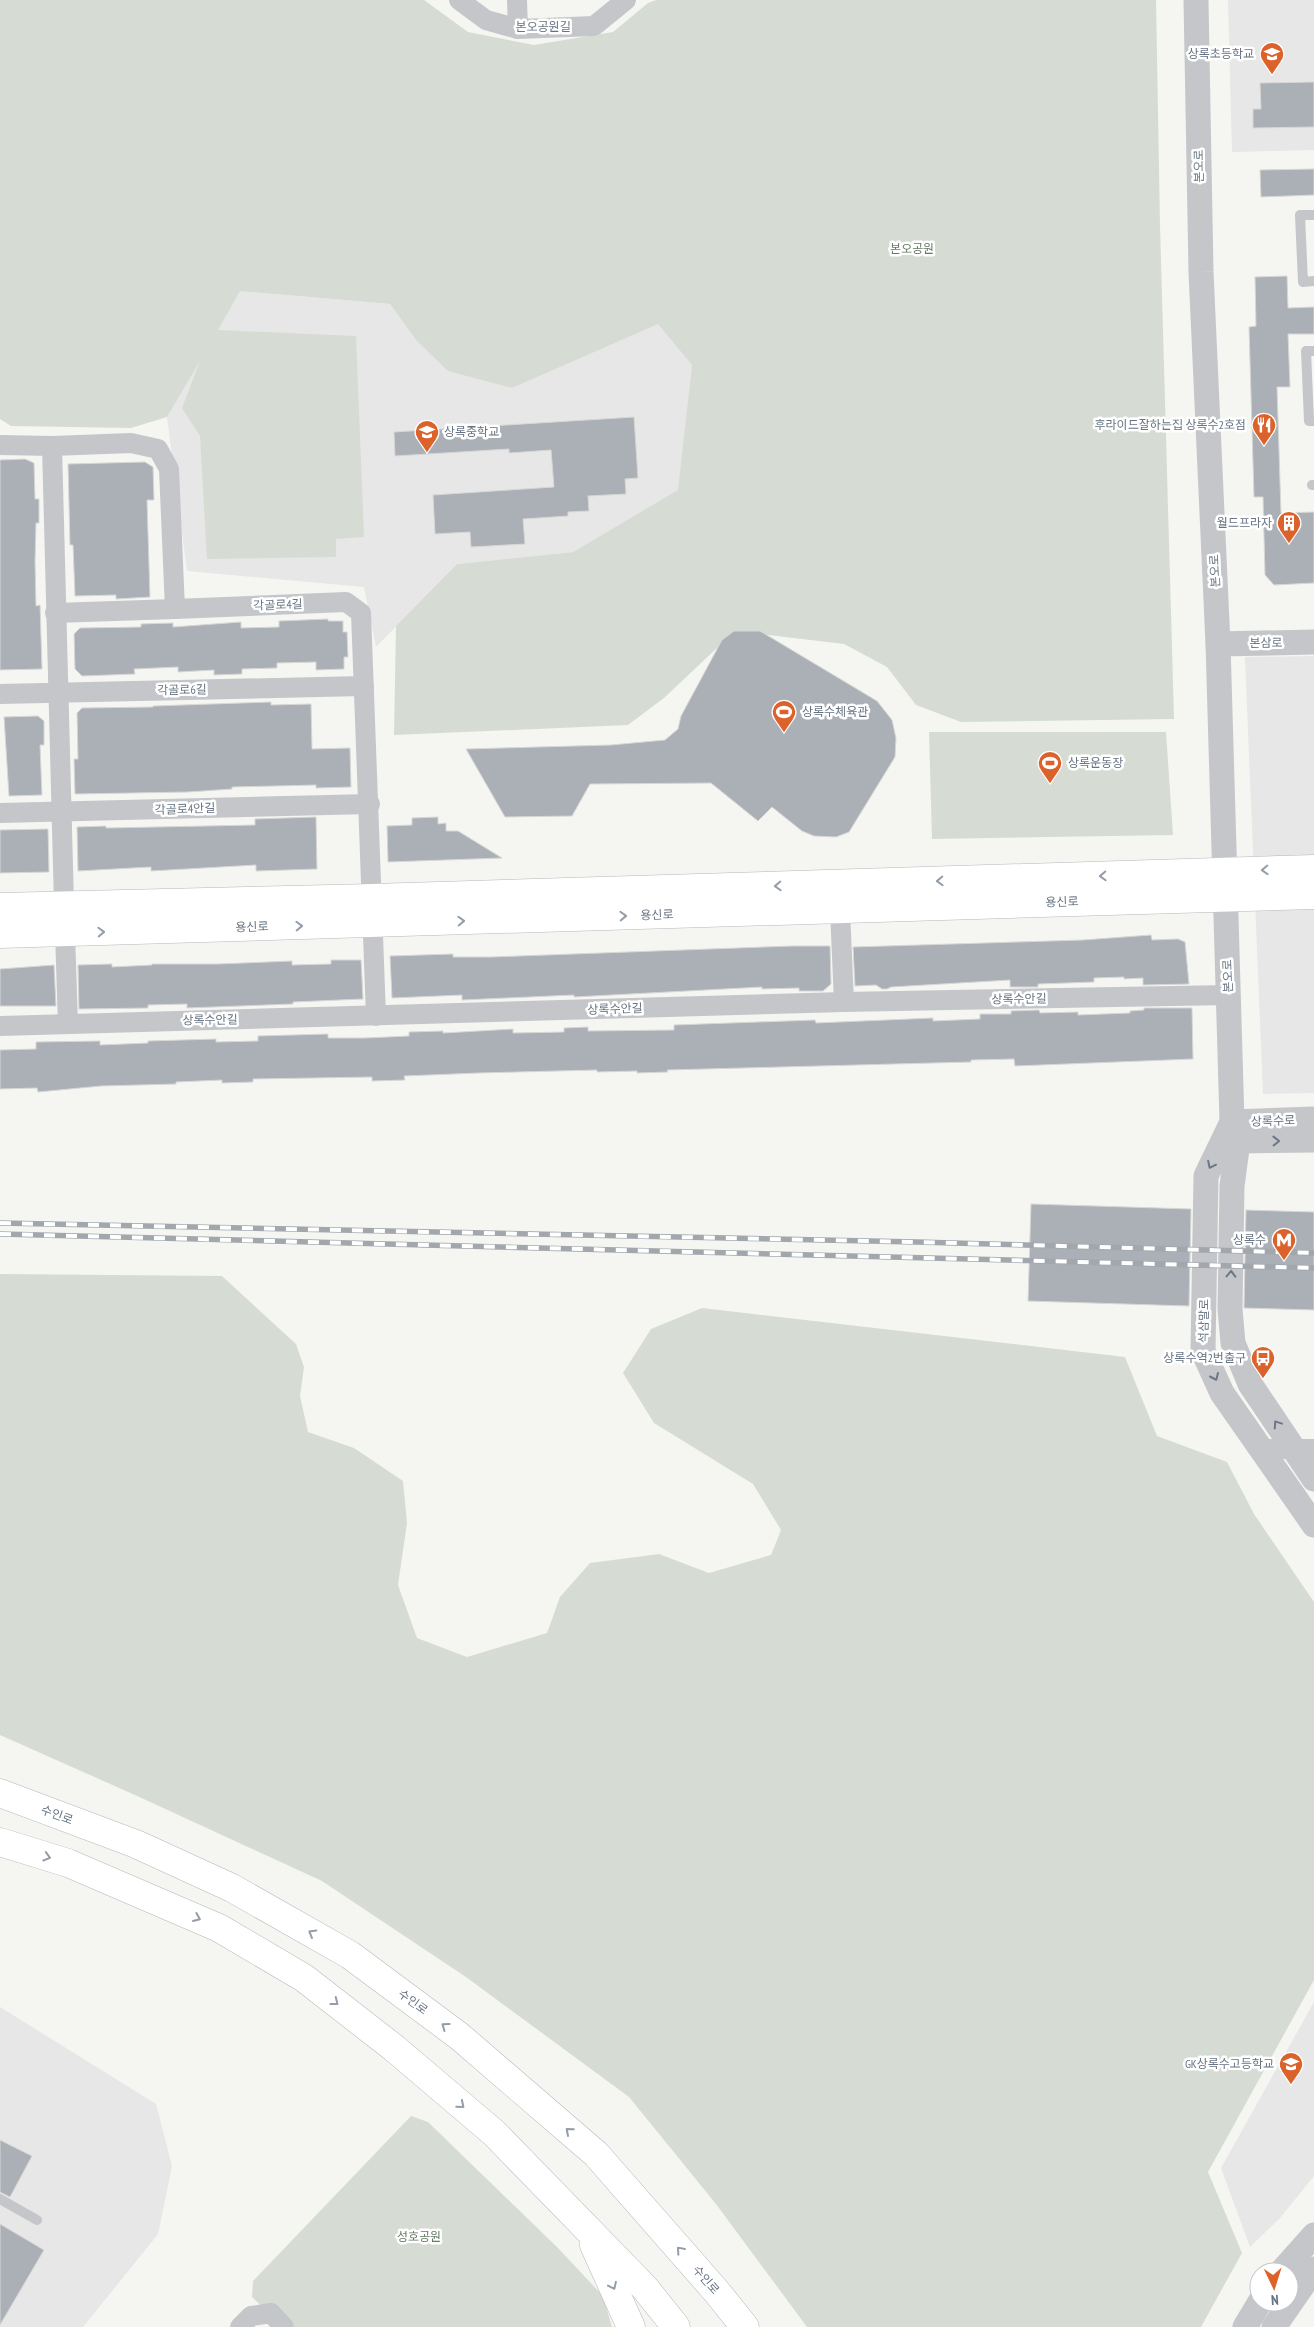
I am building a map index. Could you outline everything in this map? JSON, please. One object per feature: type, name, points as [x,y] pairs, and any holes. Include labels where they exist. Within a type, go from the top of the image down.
[{"type":"main road","name":"용신로","points":[[0,907],[64,905],[373,911],[840,910],[1224,884],[1314,869]]},
{"type":"main road","name":"용신로","points":[[0,934],[65,932],[373,911],[1224,884],[1314,894]]},
{"type":"main road","name":"수인로","points":[[0,1793],[136,1844],[232,1888],[350,1955],[459,2036],[596,2154],[716,2291],[745,2327]]},
{"type":"main road","points":[[0,1842],[68,1863],[219,1928],[304,1978],[394,2048],[494,2132],[645,2288],[676,2327]]},
{"type":"main road","points":[[585,2226],[631,2327]]},
{"type":"street","name":"본오공원길","points":[[459,0],[486,20],[518,29],[594,26],[626,0]]},
{"type":"street","points":[[517,0],[518,29]]},
{"type":"street","name":"본오로","points":[[1196,0],[1201,272],[1218,644],[1224,884],[1235,1131]]},
{"type":"street","points":[[0,445],[52,446],[131,443],[158,450],[169,469],[175,609],[56,613]]},
{"type":"street","points":[[52,446],[64,905]]},
{"type":"street","name":"각골로4길","points":[[175,609],[346,602],[361,613],[370,804],[376,1016]]},
{"type":"street","name":"본삼로","points":[[1218,644],[1314,642]]},
{"type":"street","name":"각골로6길","points":[[0,694],[364,686]]},
{"type":"street","name":"각골로4안길","points":[[0,813],[63,813],[370,804]]},
{"type":"street","points":[[840,910],[844,1002]]},
{"type":"street","points":[[65,932],[68,1024]]},
{"type":"street","name":"상록수안길","points":[[0,1026],[844,1002],[1229,996]]},
{"type":"street","name":"상록수로","points":[[1235,1131],[1314,1119]]},
{"type":"street","name":"상록수로","points":[[1235,1131],[1314,1140]]},
{"type":"street","name":"석삼말로","points":[[1235,1131],[1230,1309],[1233,1343],[1250,1384],[1304,1449],[1314,1479]]},
{"type":"street","name":"석삼말로","points":[[1235,1131],[1206,1176],[1203,1351],[1222,1393],[1314,1525]]},
{"type":"street","points":[[1261,1449],[1304,1449]]},
{"type":"street","points":[[1290,2262],[1314,2235]]},
{"type":"street","points":[[1274,2327],[1314,2269]]},
{"type":"street","points":[[1245,2327],[1254,2312]]},
{"type":"street","points":[[240,2327],[251,2316],[271,2313],[284,2327]]},
{"type":"lane","points":[[1314,215],[1300,215],[1303,282],[1314,281]]},
{"type":"lane","points":[[1314,351],[1306,351],[1309,421],[1314,420]]},
{"type":"lane","points":[[0,2199],[37,2220]]},
{"type":"shaded area","name":"상록초등학교","points":[[1228,0],[1314,0],[1314,150],[1232,152]]},
{"type":"shaded area","name":"상록중학교","points":[[240,291],[390,304],[416,340],[511,388],[658,323],[692,365],[679,490],[573,552],[457,564],[376,647],[364,587],[187,571],[167,417]]},
{"type":"shaded area","points":[[1314,656],[1314,1093],[1263,1094],[1245,657]]},
{"type":"shaded area","name":"GK상록수고등학교","points":[[1314,2002],[1314,2176],[1280,2218],[1250,2247],[1221,2168]]},
{"type":"shaded area","points":[[0,2007],[156,2104],[172,2166],[158,2234],[83,2327],[0,2327]]},
{"type":"green space","name":"본오공원","points":[[0,0],[424,0],[468,32],[534,45],[613,32],[648,3],[656,0],[1156,0],[1160,224],[1174,719],[961,722],[916,705],[887,667],[844,644],[735,631],[664,698],[628,725],[394,735],[396,626],[457,564],[573,552],[678,490],[692,365],[658,324],[512,388],[448,371],[416,340],[390,304],[240,291],[218,330],[356,336],[364,537],[336,539],[336,557],[207,559],[200,436],[182,408],[200,361],[167,417],[131,428],[11,426],[0,419]]},
{"type":"green space","name":"상록운동장","points":[[929,732],[1166,732],[1173,835],[932,839]]},
{"type":"green space","points":[[0,1274],[222,1276],[296,1344],[304,1367],[300,1396],[308,1432],[354,1448],[403,1481],[407,1523],[398,1585],[417,1638],[467,1657],[547,1633],[560,1597],[590,1563],[659,1554],[709,1573],[771,1555],[781,1530],[753,1484],[654,1423],[623,1373],[651,1329],[702,1308],[1125,1357],[1157,1436],[1227,1462],[1254,1514],[1314,1602],[1314,1980],[1208,2172],[1242,2253],[1201,2327],[807,2327],[716,2204],[629,2097],[466,1977],[322,1881],[0,1735]]},
{"type":"green space","name":"성호공원","points":[[411,2116],[428,2122],[558,2248],[603,2296],[612,2327],[284,2327],[252,2297],[253,2281]]},
{"type":"building","name":"상록초등학교","points":[[1314,82],[1314,127],[1253,128],[1253,109],[1261,109],[1260,83]]},
{"type":"building","points":[[1314,169],[1314,195],[1261,197],[1260,170]]},
{"type":"building","points":[[1287,276],[1288,308],[1314,307],[1314,334],[1288,334],[1290,387],[1277,387],[1281,513],[1314,512],[1314,583],[1274,585],[1265,575],[1263,497],[1254,497],[1249,327],[1256,326],[1255,277]]},
{"type":"building","points":[[634,417],[638,478],[625,479],[626,494],[588,496],[589,511],[568,512],[568,516],[523,519],[525,544],[471,547],[470,532],[435,534],[433,495],[554,487],[551,450],[509,453],[509,449],[395,456],[394,432]]},
{"type":"building","points":[[25,459],[34,463],[35,499],[39,499],[39,523],[36,523],[35,562],[36,606],[40,605],[42,669],[0,670],[0,460]]},
{"type":"building","points":[[145,462],[153,467],[154,500],[147,500],[150,597],[116,599],[116,595],[75,596],[73,545],[70,545],[68,464]]},
{"type":"building","points":[[328,619],[328,621],[343,621],[343,632],[347,632],[348,657],[344,657],[344,669],[316,670],[316,662],[277,663],[277,668],[242,669],[242,674],[214,675],[214,670],[178,672],[178,667],[134,669],[135,674],[82,676],[75,669],[74,634],[80,628],[141,627],[141,624],[173,623],[173,627],[241,622],[241,628],[279,627],[279,621]]},
{"type":"building","name":"상록수체육관","points":[[734,631],[760,631],[877,701],[892,720],[896,738],[895,757],[849,832],[836,837],[814,836],[802,831],[772,807],[758,821],[711,783],[590,784],[572,816],[505,817],[466,749],[611,745],[665,740],[678,729],[681,716],[722,640]]},
{"type":"building","points":[[271,702],[271,705],[311,704],[312,749],[350,748],[351,787],[316,788],[316,785],[232,787],[232,789],[188,792],[75,794],[74,759],[78,759],[77,713],[82,708]]},
{"type":"building","points":[[38,716],[44,721],[44,745],[40,745],[42,795],[9,796],[4,717]]},
{"type":"building","points":[[316,817],[317,869],[256,871],[256,865],[151,871],[151,867],[78,871],[77,827],[255,825],[255,819]]},
{"type":"building","points":[[438,817],[438,824],[446,823],[446,831],[458,831],[502,858],[388,862],[387,826],[412,825],[412,818]]},
{"type":"building","points":[[48,829],[49,872],[0,873],[0,830]]},
{"type":"building","points":[[1151,935],[1152,940],[1178,939],[1185,942],[1189,984],[1143,985],[1143,978],[1124,979],[1124,977],[1094,978],[1094,982],[1038,984],[1038,987],[1010,987],[1010,980],[891,987],[887,989],[882,989],[876,985],[855,986],[853,947],[1083,940]]},
{"type":"building","points":[[830,946],[831,984],[823,991],[799,991],[799,988],[762,989],[762,987],[574,997],[574,995],[462,1000],[462,995],[392,998],[390,956],[453,954],[453,957],[491,957]]},
{"type":"building","points":[[331,960],[361,960],[363,999],[187,1008],[187,1004],[148,1005],[148,1008],[79,1009],[78,965],[112,964],[112,967],[152,964],[292,961],[292,965],[331,964]]},
{"type":"building","points":[[54,965],[56,1006],[0,1006],[0,969]]},
{"type":"building","points":[[1144,1008],[1192,1008],[1193,1059],[1015,1066],[1014,1059],[971,1060],[971,1062],[667,1070],[668,1072],[637,1073],[637,1071],[597,1072],[597,1070],[478,1073],[404,1076],[405,1080],[372,1081],[372,1077],[253,1079],[253,1082],[222,1083],[222,1080],[176,1082],[176,1084],[101,1086],[38,1092],[37,1088],[0,1089],[0,1050],[36,1049],[36,1042],[100,1041],[100,1045],[148,1043],[148,1041],[216,1039],[216,1042],[258,1041],[258,1036],[328,1034],[328,1038],[365,1038],[409,1036],[409,1032],[443,1031],[443,1033],[513,1029],[513,1033],[564,1032],[564,1028],[588,1027],[588,1031],[674,1030],[674,1025],[815,1020],[816,1023],[933,1018],[933,1021],[980,1019],[980,1014],[1011,1014],[1011,1011],[1039,1010],[1040,1013],[1078,1012],[1078,1015],[1130,1013],[1130,1011],[1144,1010]]},
{"type":"building","points":[[1031,1204],[1191,1209],[1189,1306],[1028,1301]]},
{"type":"building","points":[[1246,1210],[1314,1212],[1314,1310],[1244,1308]]},
{"type":"building","points":[[0,2140],[32,2156],[10,2197],[0,2192]]},
{"type":"building","points":[[0,2224],[44,2250],[0,2325]]},
{"type":"railway","points":[[0,1223],[917,1242],[1314,1253]]},
{"type":"railway","points":[[0,1234],[1314,1268]]},
{"type":"place","name":"상록초등학교","points":[[1272,75]]},
{"type":"place","name":"후라이드잘하는집 상록수2호점","points":[[1264,446]]},
{"type":"place","name":"상록중학교","points":[[427,453]]},
{"type":"place","name":"월드프라자","points":[[1289,544]]},
{"type":"place","name":"상록수체육관","points":[[784,733]]},
{"type":"place","name":"상록운동장","points":[[1050,784]]},
{"type":"place","name":"상록수","points":[[1284,1261]]},
{"type":"place","name":"상록수역2번출구","points":[[1263,1379]]},
{"type":"place","name":"GK상록수고등학교","points":[[1291,2085]]}]
